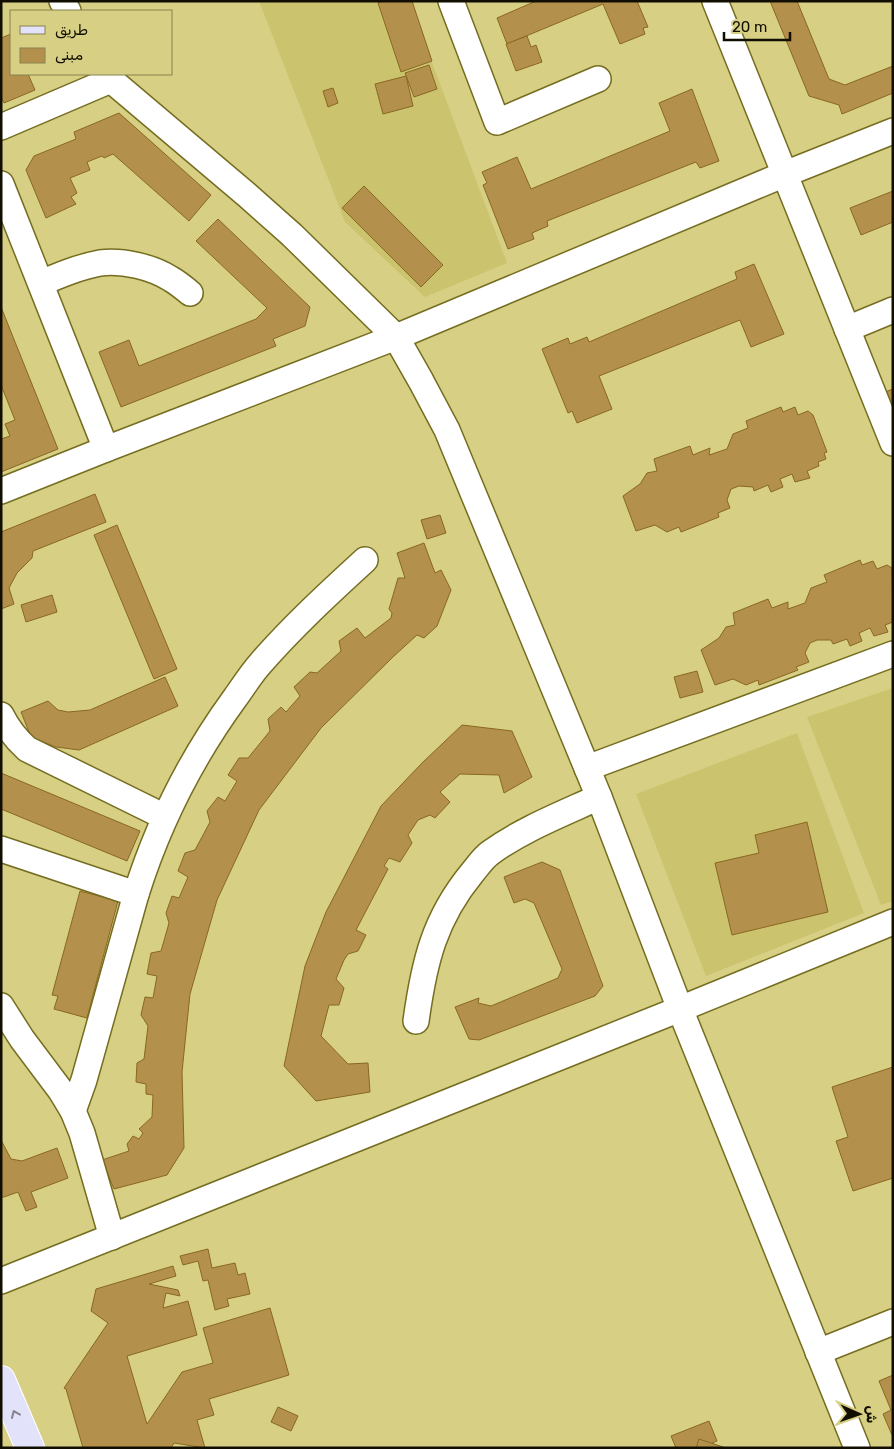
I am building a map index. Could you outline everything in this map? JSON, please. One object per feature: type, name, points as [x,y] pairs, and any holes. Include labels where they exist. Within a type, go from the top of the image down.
[{"type":"main road","points":[[1,1380],[30,1448]]},
{"type":"street","points":[[451,1],[497,122],[598,79]]},
{"type":"street","points":[[715,1],[893,443]]},
{"type":"street","points":[[1,127],[109,77],[292,235],[396,337],[422,381],[447,430],[599,797],[680,1009],[857,1448]]},
{"type":"street","points":[[1,491],[106,448],[396,337],[784,174],[893,131]]},
{"type":"street","points":[[1,184],[106,448]]},
{"type":"street","points":[[40,283],[72,270],[101,263],[125,263],[149,268],[171,278],[190,293]]},
{"type":"street","points":[[847,329],[893,310]]},
{"type":"street","points":[[73,1111],[87,1072],[145,865],[165,817],[202,746],[259,665],[304,617],[365,560]]},
{"type":"street","points":[[587,768],[893,654]]},
{"type":"street","points":[[1,715],[16,739],[27,749],[165,817]]},
{"type":"street","points":[[416,1021],[430,950],[442,918],[462,886],[488,854],[518,835],[599,797]]},
{"type":"street","points":[[1,849],[136,894]]},
{"type":"street","points":[[1,1281],[893,922]]},
{"type":"street","points":[[1,1006],[73,1111],[82,1133],[112,1237]]},
{"type":"street","points":[[818,1352],[893,1322]]},
{"type":"shaded area","points":[[259,1],[409,1],[507,263],[425,297],[345,222]]},
{"type":"shaded area","points":[[893,688],[893,901],[881,905],[807,717]]},
{"type":"shaded area","points":[[797,733],[864,913],[706,976],[636,794]]},
{"type":"building","points":[[383,1],[412,1],[432,61],[401,72],[378,3]]},
{"type":"building","points":[[536,1],[637,1],[648,27],[643,28],[645,34],[620,44],[603,4],[507,44],[497,18]]},
{"type":"building","points":[[770,1],[797,1],[829,79],[845,85],[893,66],[893,93],[842,114],[839,105],[809,96]]},
{"type":"building","points":[[10,34],[10,75],[28,75],[35,90],[4,103],[1,97],[1,38]]},
{"type":"building","points":[[527,36],[531,47],[536,45],[542,62],[516,71],[506,44]]},
{"type":"building","points":[[429,65],[437,89],[414,97],[405,73]]},
{"type":"building","points":[[406,76],[413,106],[383,114],[375,84]]},
{"type":"building","points":[[333,88],[338,103],[328,107],[323,91]]},
{"type":"building","points":[[692,89],[719,161],[700,168],[696,162],[547,221],[548,226],[532,233],[534,239],[508,249],[483,185],[487,183],[482,172],[517,157],[531,189],[670,131],[659,103]]},
{"type":"building","points":[[119,113],[211,195],[189,221],[113,154],[87,162],[90,170],[70,178],[77,193],[71,197],[76,204],[46,218],[26,170],[34,156],[76,139],[74,132]]},
{"type":"building","points":[[364,186],[443,265],[421,287],[342,208]]},
{"type":"building","points":[[893,191],[893,222],[861,235],[850,208]]},
{"type":"building","points":[[218,219],[310,307],[305,326],[273,339],[276,346],[121,407],[99,352],[129,340],[139,366],[256,319],[267,308],[196,241]]},
{"type":"building","points":[[754,264],[784,334],[751,347],[740,320],[599,376],[612,409],[577,423],[572,411],[568,413],[542,349],[568,338],[570,344],[587,337],[589,342],[737,279],[735,272]]},
{"type":"building","points":[[1,307],[58,449],[1,472],[1,439],[10,436],[5,424],[15,420],[1,385]]},
{"type":"building","points":[[893,389],[893,412],[885,392]]},
{"type":"building","points":[[781,407],[783,412],[795,407],[798,415],[808,411],[813,415],[827,452],[824,453],[826,459],[818,462],[819,466],[807,471],[810,478],[795,482],[792,474],[780,479],[783,487],[771,492],[768,485],[754,491],[753,487],[739,486],[731,489],[727,500],[730,508],[718,513],[719,517],[681,532],[679,527],[667,532],[655,525],[636,531],[623,496],[640,484],[647,473],[657,471],[654,459],[690,446],[693,455],[710,448],[709,455],[727,449],[733,434],[748,428],[746,421]]},
{"type":"building","points":[[95,494],[106,522],[33,551],[32,558],[17,573],[9,588],[14,604],[1,609],[1,532]]},
{"type":"building","points":[[440,515],[446,533],[427,539],[421,520]]},
{"type":"building","points":[[117,525],[177,669],[154,679],[94,535]]},
{"type":"building","points":[[424,543],[435,573],[441,570],[451,590],[437,626],[424,638],[417,635],[321,728],[259,810],[217,900],[190,994],[182,1072],[184,1148],[167,1175],[114,1189],[102,1160],[129,1151],[127,1144],[133,1136],[139,1139],[143,1133],[139,1129],[152,1117],[153,1095],[146,1094],[146,1084],[136,1082],[137,1063],[144,1059],[148,1026],[141,1015],[145,997],[153,998],[157,976],[147,974],[151,953],[161,951],[169,923],[166,913],[172,896],[179,898],[188,877],[178,871],[185,853],[195,850],[210,822],[207,811],[218,797],[225,801],[237,781],[228,775],[239,758],[248,758],[270,731],[268,719],[281,707],[286,712],[300,696],[294,687],[310,672],[317,673],[341,651],[339,641],[357,628],[365,638],[391,618],[392,613],[389,609],[398,578],[405,578],[397,553]]},
{"type":"building","points":[[860,560],[862,565],[873,561],[877,569],[887,565],[892,568],[893,622],[885,625],[888,632],[874,636],[870,628],[859,633],[862,641],[850,646],[847,639],[833,644],[831,640],[817,640],[810,643],[805,653],[809,662],[796,667],[798,670],[759,685],[758,680],[746,685],[733,679],[715,685],[701,650],[719,638],[726,627],[735,625],[733,613],[768,599],[772,608],[788,602],[788,609],[805,603],[811,588],[827,582],[824,575]]},
{"type":"building","points":[[52,595],[57,612],[26,622],[21,605]]},
{"type":"building","points":[[697,671],[703,692],[680,698],[674,677]]},
{"type":"building","points":[[165,677],[178,706],[79,750],[56,747],[31,737],[21,712],[48,701],[58,710],[68,712],[90,710]]},
{"type":"building","points":[[462,725],[512,731],[532,777],[504,793],[499,775],[460,774],[440,792],[450,802],[435,818],[430,815],[418,820],[408,835],[412,843],[400,862],[389,858],[384,866],[388,869],[356,930],[366,935],[358,951],[348,954],[336,979],[344,988],[339,1005],[329,1005],[321,1036],[348,1064],[368,1063],[370,1092],[316,1101],[284,1066],[305,966],[326,912],[381,806]]},
{"type":"building","points":[[1,773],[140,831],[127,861],[1,809]]},
{"type":"building","points":[[807,822],[828,912],[732,935],[715,863],[759,853],[755,835]]},
{"type":"building","points":[[542,862],[560,870],[603,986],[595,996],[479,1040],[469,1039],[455,1007],[479,998],[478,1003],[491,1006],[558,978],[562,969],[534,903],[525,899],[514,903],[504,877]]},
{"type":"building","points":[[80,891],[118,901],[87,1018],[54,1009],[58,996],[52,995]]},
{"type":"building","points":[[893,1067],[893,1178],[853,1191],[836,1141],[848,1137],[832,1087]]},
{"type":"building","points":[[1,1140],[11,1159],[22,1161],[57,1148],[68,1178],[31,1192],[37,1207],[26,1211],[18,1192],[1,1197]]},
{"type":"building","points":[[208,1249],[212,1268],[235,1263],[238,1275],[245,1273],[250,1294],[227,1299],[229,1306],[215,1310],[208,1280],[203,1281],[198,1261],[183,1265],[180,1256]]},
{"type":"building","points":[[173,1266],[176,1276],[149,1284],[178,1290],[180,1296],[166,1293],[163,1308],[188,1301],[197,1335],[127,1356],[147,1424],[182,1372],[213,1363],[203,1328],[270,1308],[289,1375],[209,1399],[214,1415],[197,1420],[205,1448],[174,1443],[171,1448],[83,1448],[66,1389],[64,1388],[108,1323],[91,1311],[96,1289]]},
{"type":"building","points":[[893,1375],[892,1435],[883,1414],[891,1410],[879,1381]]},
{"type":"building","points":[[278,1407],[298,1416],[291,1431],[271,1422]]},
{"type":"building","points":[[709,1421],[717,1441],[700,1448],[676,1448],[671,1436]]},
{"type":"building","points":[[699,1439],[726,1448],[696,1448]]}]
